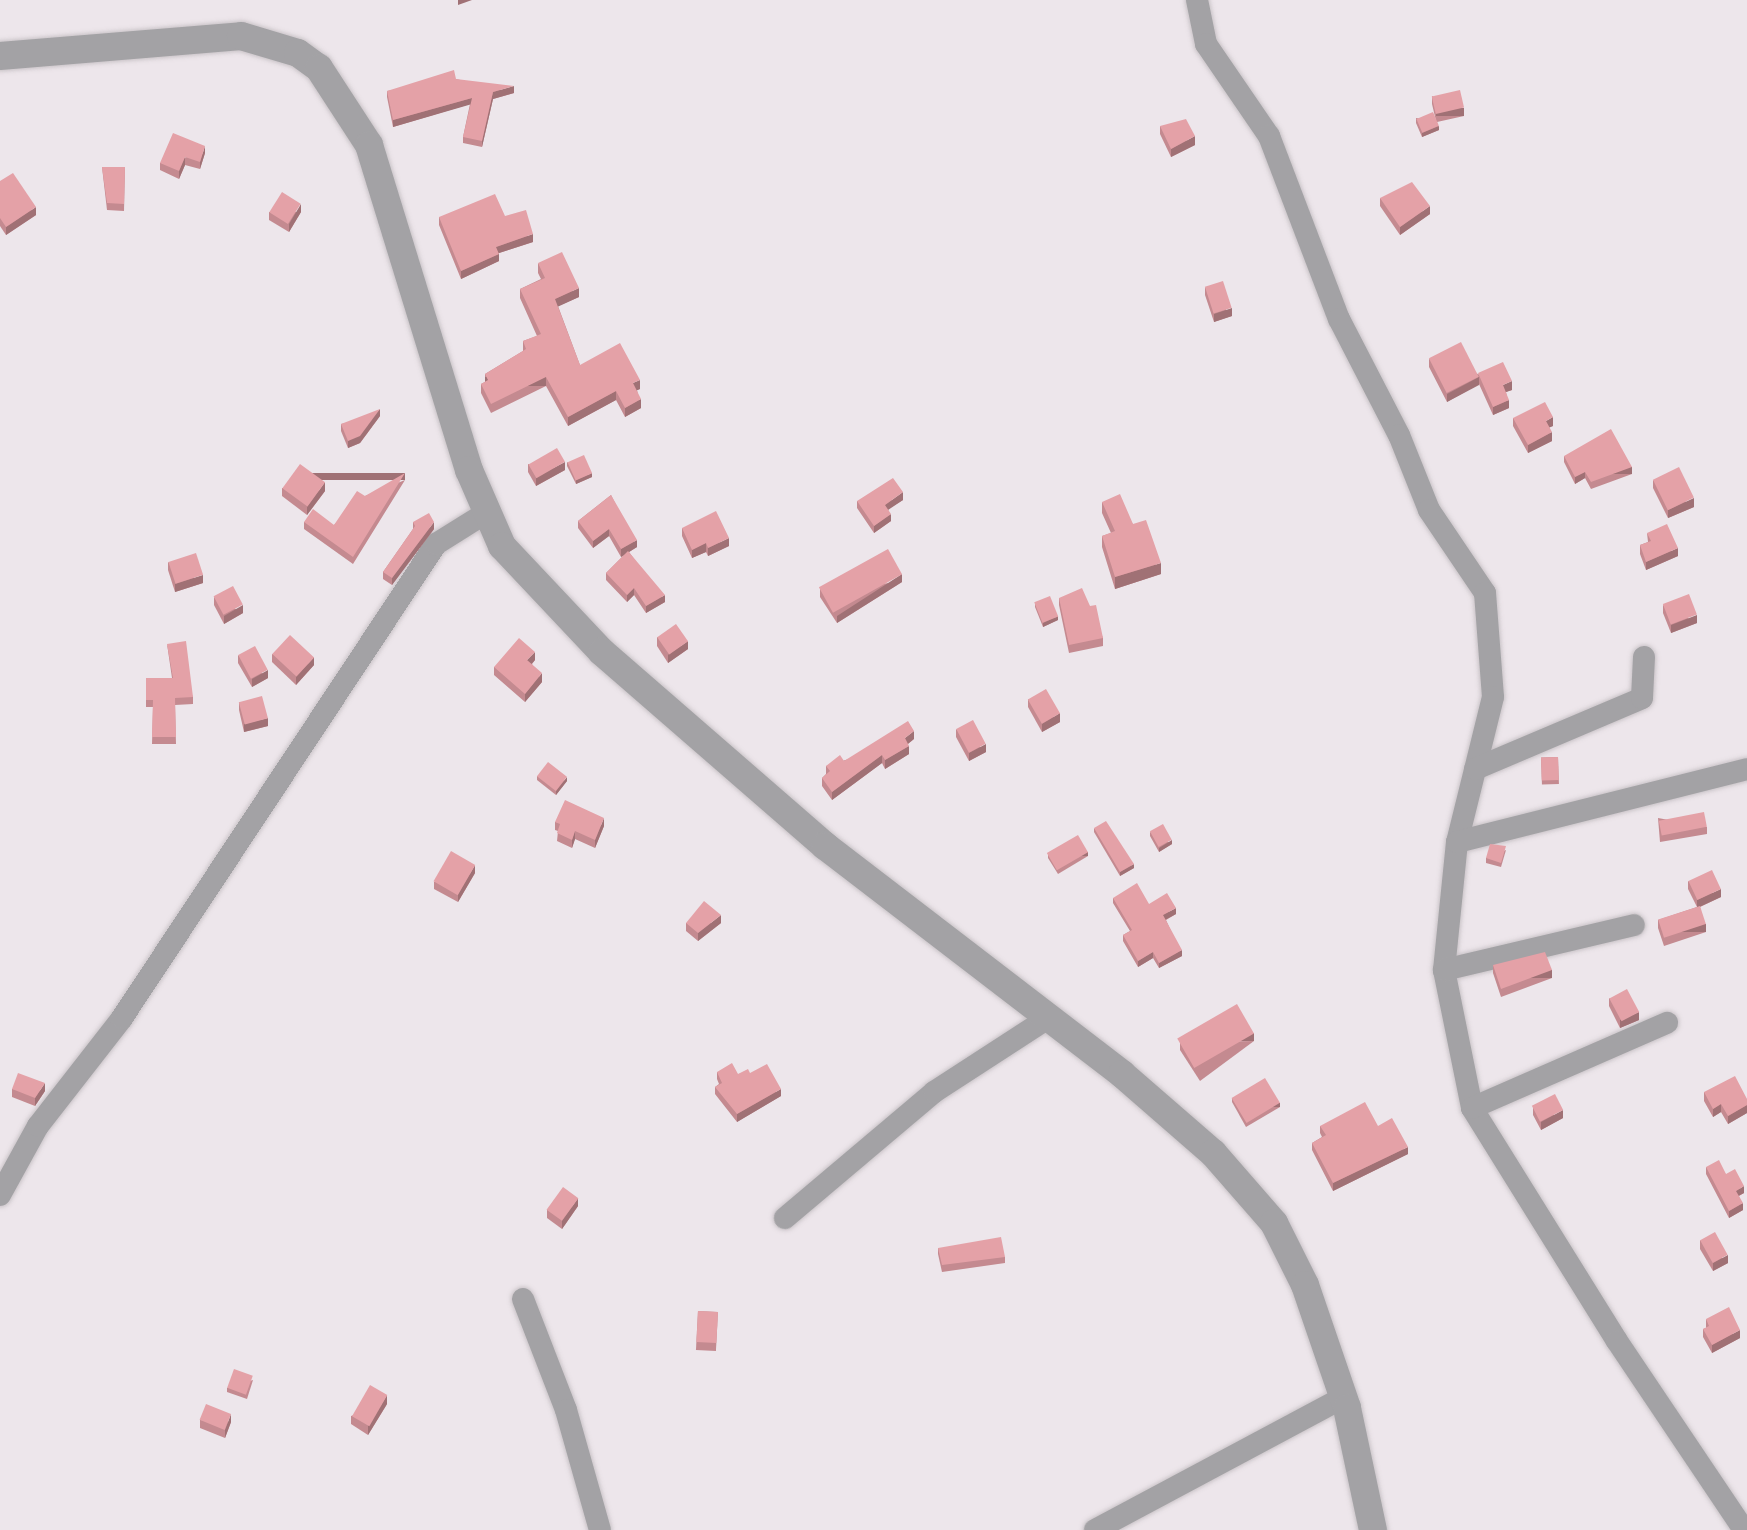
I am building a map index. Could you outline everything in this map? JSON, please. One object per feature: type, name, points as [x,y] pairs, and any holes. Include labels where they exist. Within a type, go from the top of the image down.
[{"type":"street","points":[[1197,0],[1206,44],[1269,136],[1339,319],[1399,435],[1429,510],[1485,593],[1493,697],[1457,842],[1444,970],[1472,1108],[1617,1341],[1744,1530]]},
{"type":"street","points":[[0,56],[241,36],[298,53],[319,68],[369,145],[484,514],[502,546],[602,652],[825,846],[1048,1018],[1213,1153],[1274,1223],[1328,1339],[1373,1530]]},
{"type":"street","points":[[0,1195],[38,1126],[122,1018],[436,544],[484,514]]},
{"type":"street","points":[[1475,769],[1642,698],[1644,657]]},
{"type":"street","points":[[1457,842],[1747,769]]},
{"type":"street","points":[[1444,970],[1634,925]]},
{"type":"street","points":[[785,1218],[934,1092],[1048,1018]]},
{"type":"street","points":[[1472,1108],[1667,1023]]},
{"type":"street","points":[[523,1299],[566,1410],[600,1530]]},
{"type":"street","points":[[1095,1530],[1344,1397]]},
{"type":"building","points":[[454,70],[456,79],[514,86],[493,92],[482,141],[463,137],[472,98],[393,120],[387,91]]},
{"type":"building","points":[[1460,90],[1464,108],[1436,114],[1432,97]]},
{"type":"building","points":[[1433,112],[1439,126],[1422,133],[1416,119]]},
{"type":"building","points":[[1186,119],[1195,136],[1171,149],[1160,126]]},
{"type":"building","points":[[173,133],[205,146],[200,162],[185,157],[179,171],[160,163]]},
{"type":"building","points":[[102,167],[125,167],[124,204],[107,203]]},
{"type":"building","points":[[13,173],[36,207],[6,227],[0,218],[0,181]]},
{"type":"building","points":[[1412,182],[1430,206],[1400,227],[1380,198]]},
{"type":"building","points":[[282,192],[301,204],[288,224],[269,212]]},
{"type":"building","points":[[495,194],[505,216],[526,210],[533,234],[496,247],[499,254],[461,271],[439,217]]},
{"type":"building","points":[[562,252],[579,288],[555,299],[580,365],[620,343],[640,380],[633,383],[641,399],[625,408],[616,391],[568,417],[546,377],[491,404],[481,384],[488,380],[485,374],[526,349],[523,341],[541,334],[520,289],[545,278],[538,263]]},
{"type":"building","points":[[1223,281],[1232,308],[1214,314],[1205,287]]},
{"type":"building","points":[[1461,342],[1479,377],[1447,393],[1429,358]]},
{"type":"building","points":[[1503,362],[1512,381],[1503,385],[1509,400],[1493,407],[1478,373]]},
{"type":"building","points":[[1545,402],[1553,417],[1546,421],[1552,432],[1528,445],[1513,418]]},
{"type":"building","points":[[380,409],[360,436],[348,441],[341,424]]},
{"type":"building","points":[[1611,429],[1632,467],[1591,482],[1585,472],[1575,477],[1564,456]]},
{"type":"building","points":[[557,448],[565,462],[536,478],[528,464]]},
{"type":"building","points":[[584,455],[592,473],[576,481],[568,462]]},
{"type":"building","points":[[300,464],[325,482],[307,506],[282,488]]},
{"type":"building","points":[[1679,467],[1694,498],[1668,510],[1653,480]]},
{"type":"building","points":[[405,473],[353,557],[304,522],[313,509],[334,525],[357,491],[365,496]]},
{"type":"building","points":[[893,478],[903,492],[885,505],[891,514],[874,526],[857,501]]},
{"type":"building","points":[[1120,494],[1133,524],[1146,520],[1161,563],[1115,577],[1102,536],[1115,531],[1102,502]]},
{"type":"building","points":[[611,495],[637,540],[621,549],[609,529],[593,541],[578,521]]},
{"type":"building","points":[[716,511],[729,538],[708,548],[706,543],[692,550],[682,528]]},
{"type":"building","points":[[429,513],[434,522],[392,578],[383,572],[415,526],[413,522]]},
{"type":"building","points":[[1667,524],[1678,548],[1646,562],[1640,545],[1651,541],[1647,533]]},
{"type":"building","points":[[888,549],[902,574],[833,613],[819,587]]},
{"type":"building","points":[[628,551],[665,595],[646,606],[634,588],[627,595],[606,573]]},
{"type":"building","points":[[196,553],[203,575],[176,584],[168,562]]},
{"type":"building","points":[[233,586],[243,605],[223,615],[214,596]]},
{"type":"building","points":[[1082,588],[1090,606],[1096,605],[1103,638],[1069,645],[1059,598]]},
{"type":"building","points":[[1689,594],[1697,615],[1671,625],[1663,604]]},
{"type":"building","points":[[1050,596],[1058,616],[1042,623],[1034,602]]},
{"type":"building","points":[[676,624],[688,641],[669,654],[657,637]]},
{"type":"building","points":[[290,635],[314,658],[296,677],[272,654]]},
{"type":"building","points":[[519,638],[535,652],[527,660],[542,673],[525,694],[494,667]]},
{"type":"building","points":[[186,641],[193,697],[175,698],[176,737],[152,737],[153,700],[146,700],[146,678],[173,678],[167,644]]},
{"type":"building","points":[[255,646],[268,670],[251,679],[238,655]]},
{"type":"building","points":[[1046,689],[1060,713],[1042,724],[1028,700]]},
{"type":"building","points":[[262,696],[268,718],[245,724],[239,702]]},
{"type":"building","points":[[973,720],[986,744],[969,753],[956,729]]},
{"type":"building","points":[[908,721],[914,731],[905,738],[909,746],[885,760],[882,755],[832,792],[822,778],[830,771],[826,766],[840,755],[844,761]]},
{"type":"building","points":[[1558,757],[1559,780],[1542,781],[1541,758]]},
{"type":"building","points":[[548,762],[567,777],[556,791],[537,776]]},
{"type":"building","points":[[565,800],[604,818],[595,840],[575,831],[572,840],[557,833],[560,824],[555,822]]},
{"type":"building","points":[[1704,812],[1707,827],[1662,836],[1659,821]]},
{"type":"building","points":[[1106,821],[1134,864],[1120,872],[1094,828]]},
{"type":"building","points":[[1163,824],[1172,840],[1159,847],[1150,831]]},
{"type":"building","points":[[1078,835],[1088,852],[1057,870],[1047,853]]},
{"type":"building","points":[[1490,844],[1506,846],[1501,863],[1486,858]]},
{"type":"building","points":[[451,851],[475,865],[458,895],[434,881]]},
{"type":"building","points":[[1712,870],[1721,889],[1697,900],[1688,881]]},
{"type":"building","points":[[1137,883],[1149,904],[1167,893],[1176,908],[1163,915],[1182,950],[1159,963],[1153,952],[1138,961],[1123,935],[1132,930],[1113,898]]},
{"type":"building","points":[[704,901],[721,915],[698,933],[686,923]]},
{"type":"building","points":[[1700,906],[1706,924],[1664,938],[1658,920]]},
{"type":"building","points":[[1545,952],[1552,970],[1501,989],[1493,965]]},
{"type":"building","points":[[1627,989],[1639,1012],[1622,1021],[1609,998]]},
{"type":"building","points":[[1237,1004],[1254,1033],[1194,1068],[1177,1038]]},
{"type":"building","points":[[732,1063],[738,1074],[748,1069],[750,1073],[767,1064],[781,1089],[737,1114],[715,1087],[722,1083],[717,1072]]},
{"type":"building","points":[[18,1073],[45,1083],[35,1098],[12,1089]]},
{"type":"building","points":[[1735,1076],[1747,1105],[1728,1116],[1721,1104],[1713,1109],[1704,1092]]},
{"type":"building","points":[[1265,1078],[1280,1103],[1247,1123],[1232,1098]]},
{"type":"building","points":[[1555,1094],[1563,1110],[1540,1122],[1532,1106]]},
{"type":"building","points":[[1365,1102],[1378,1126],[1392,1118],[1408,1147],[1333,1183],[1312,1143],[1326,1135],[1320,1126]]},
{"type":"building","points":[[1719,1160],[1726,1174],[1735,1169],[1744,1186],[1736,1191],[1743,1203],[1729,1211],[1706,1167]]},
{"type":"building","points":[[563,1187],[578,1198],[562,1221],[547,1210]]},
{"type":"building","points":[[1715,1232],[1728,1255],[1713,1263],[1700,1240]]},
{"type":"building","points":[[1001,1237],[1005,1257],[942,1265],[938,1248]]},
{"type":"building","points":[[1729,1307],[1740,1330],[1712,1345],[1703,1329],[1709,1326],[1706,1319]]},
{"type":"building","points":[[698,1311],[718,1312],[716,1343],[696,1342]]},
{"type":"building","points":[[234,1369],[253,1376],[246,1395],[227,1388]]},
{"type":"building","points":[[370,1385],[387,1395],[369,1426],[352,1416]]},
{"type":"building","points":[[206,1404],[231,1414],[225,1430],[200,1420]]}]
